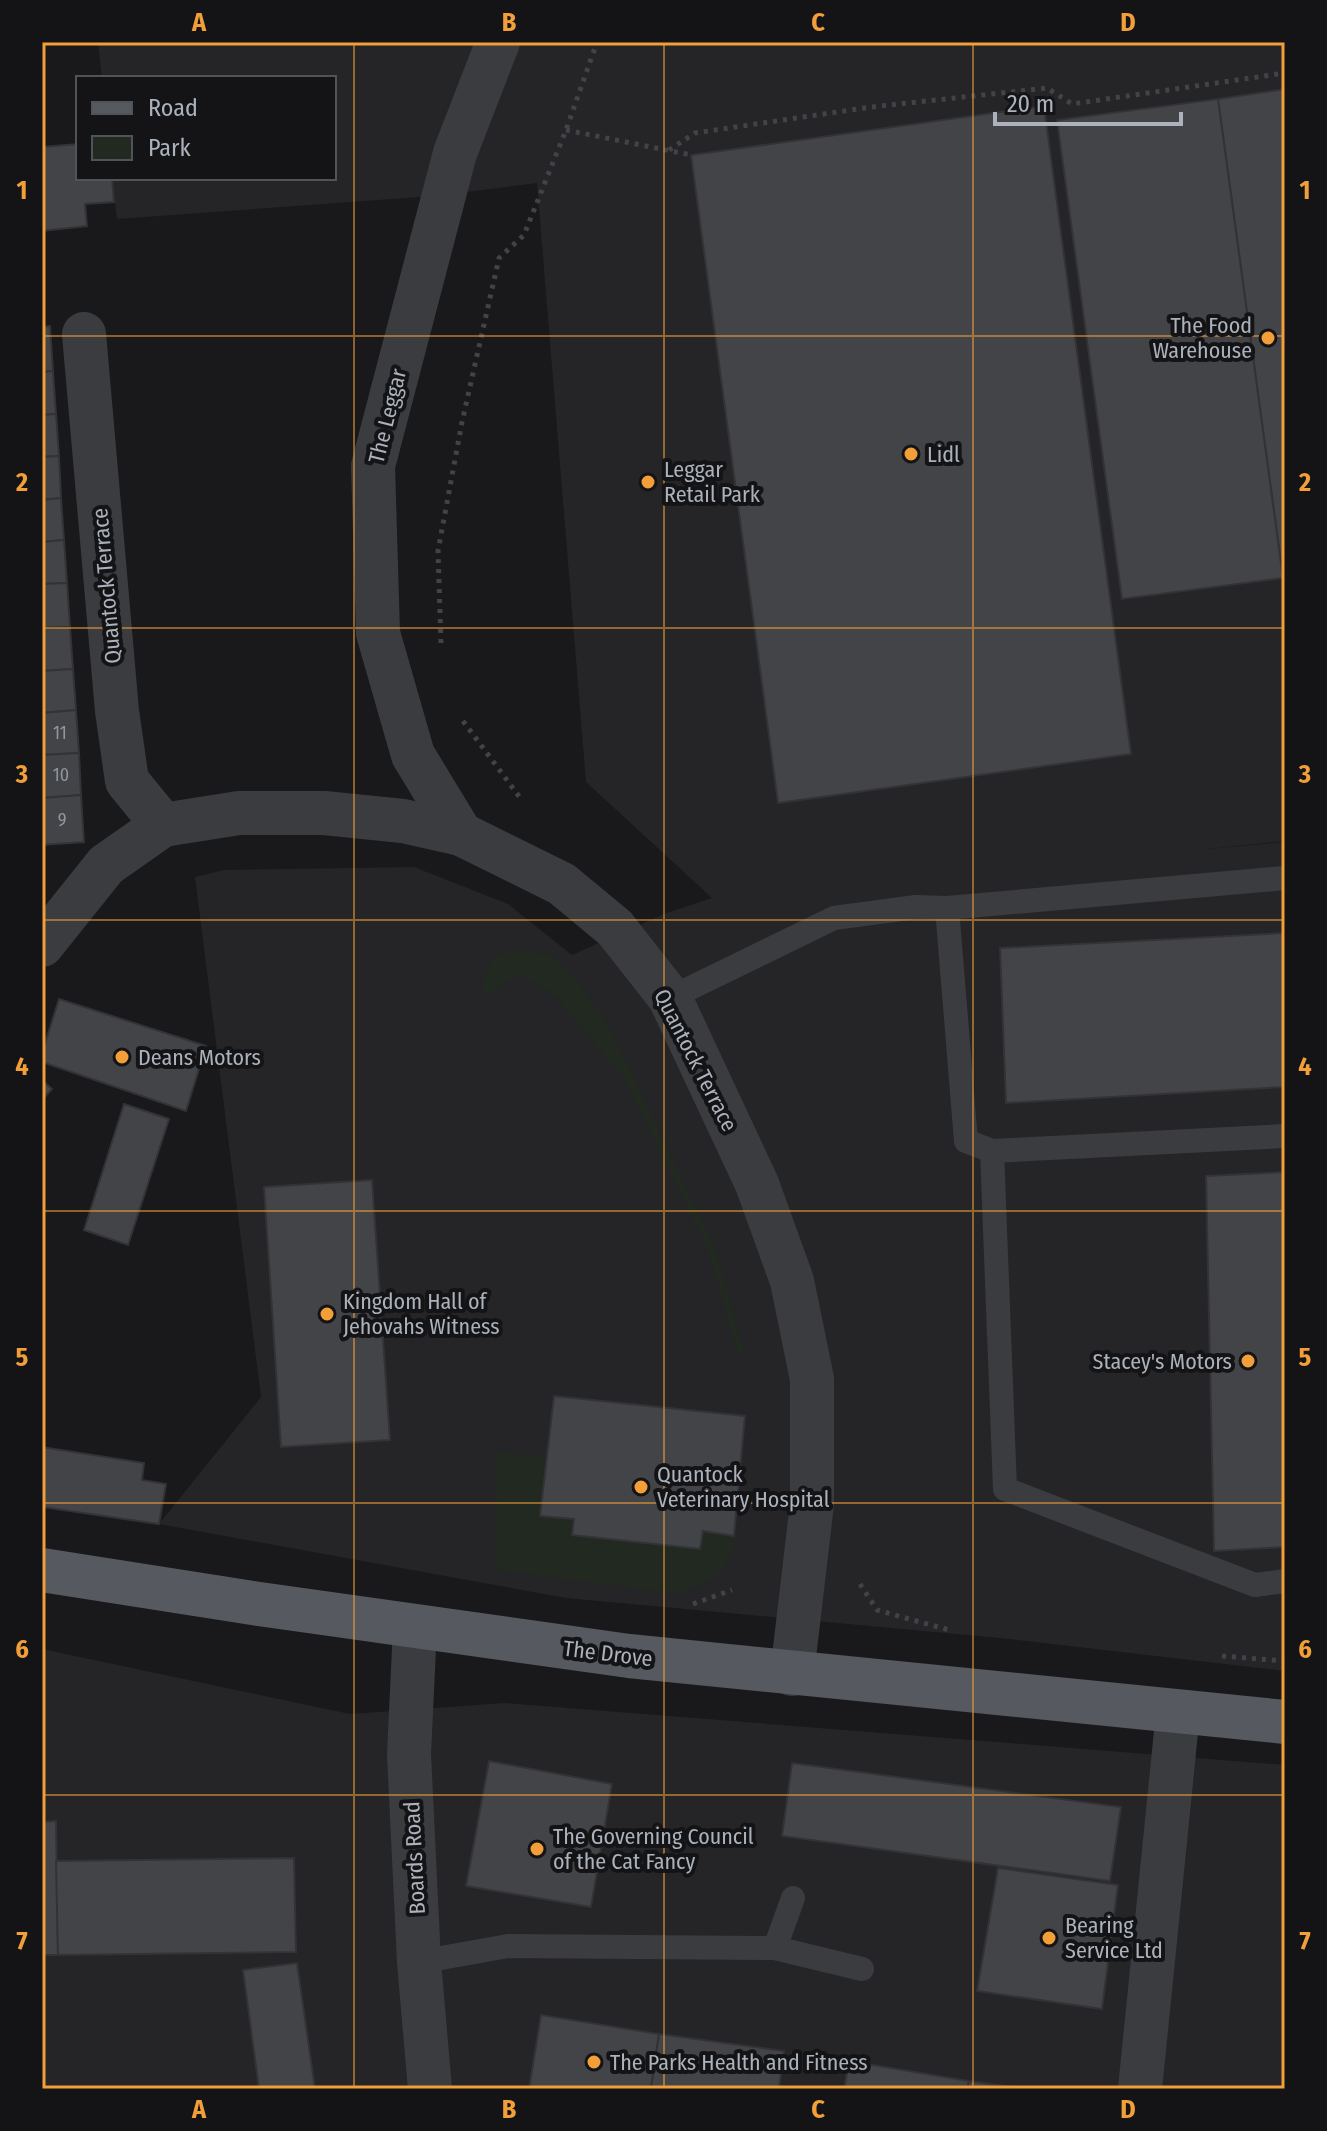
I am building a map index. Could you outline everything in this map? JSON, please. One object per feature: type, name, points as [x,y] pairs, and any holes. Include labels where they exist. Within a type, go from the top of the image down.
[{"type":"main road","name":"The Drove","points":[[42,1570],[629,1656],[1285,1722]]},
{"type":"street","name":"The Leggar","points":[[461,834],[413,755],[378,633],[373,466],[455,153],[498,42]]},
{"type":"street","name":"Quantock Terrace","points":[[84,334],[117,711],[127,781],[163,825]]},
{"type":"street","name":"Quantock Terrace","points":[[42,945],[106,865],[163,825],[239,813],[324,813],[403,821],[461,834],[562,884],[615,928],[670,998],[757,1184],[792,1281],[812,1379],[812,1504],[792,1674]]},
{"type":"street","name":"Boards Road","points":[[415,1627],[409,1754],[419,1962],[430,2089]]},
{"type":"street","points":[[1140,2089],[1178,1712]]},
{"type":"lane","points":[[670,998],[834,918],[916,907],[947,908],[1285,878]]},
{"type":"lane","points":[[947,908],[966,1141],[992,1151],[1285,1136]]},
{"type":"lane","points":[[992,1151],[1005,1489],[1255,1585],[1285,1581]]},
{"type":"lane","points":[[775,1948],[793,1898]]},
{"type":"lane","points":[[419,1962],[508,1946],[775,1948],[862,1969]]},
{"type":"path","points":[[441,646],[438,551],[462,422],[499,258],[524,235],[597,42]]},
{"type":"path","points":[[669,150],[695,133],[871,107],[1047,88],[1072,104],[1285,73]]},
{"type":"path","points":[[566,130],[691,155]]},
{"type":"path","points":[[461,718],[529,809]]},
{"type":"path","points":[[682,1604],[698,1604],[732,1590]]},
{"type":"shaded area","points":[[98,42],[1285,42],[1285,841],[1208,849],[1285,842],[1285,1671],[1010,1639],[566,1598],[159,1524],[261,1397],[195,877],[224,870],[414,867],[508,904],[572,955],[664,914],[712,898],[586,782],[537,183],[434,196],[117,219],[112,180],[336,180],[336,76],[102,76]]},
{"type":"shaded area","points":[[42,1649],[350,1714],[505,1703],[1285,1765],[1285,2089],[42,2089]]},
{"type":"green space","points":[[521,949],[553,956],[585,992],[608,1025],[715,1247],[745,1354],[737,1353],[708,1250],[624,1080],[556,996],[520,973],[494,991],[482,994],[491,962],[502,954]]},
{"type":"green space","points":[[497,1451],[547,1458],[540,1516],[574,1519],[573,1535],[699,1549],[703,1531],[736,1536],[729,1558],[710,1579],[688,1590],[672,1593],[497,1570]]},
{"type":"building","name":"The Food Warehouse","points":[[1285,89],[1285,578],[1283,578],[1218,99]]},
{"type":"building","points":[[1218,99],[1283,578],[1122,599],[1057,120]]},
{"type":"building","name":"Lidl","points":[[1044,106],[1131,754],[778,803],[691,155]]},
{"type":"building","points":[[76,144],[76,180],[112,180],[114,202],[85,204],[87,226],[42,231],[42,147]]},
{"type":"building","points":[[50,326],[53,371],[42,372],[42,327]]},
{"type":"building","points":[[53,371],[56,414],[42,415],[42,372]]},
{"type":"building","points":[[56,414],[59,456],[42,457],[42,415]]},
{"type":"building","points":[[59,456],[61,498],[42,500],[42,457]]},
{"type":"building","points":[[61,498],[64,540],[42,542],[42,500]]},
{"type":"building","points":[[64,540],[67,583],[42,584],[42,542]]},
{"type":"building","points":[[67,583],[70,627],[42,628],[42,584]]},
{"type":"building","points":[[70,627],[73,669],[42,671],[42,628]]},
{"type":"building","points":[[73,669],[76,710],[42,713],[42,671]]},
{"type":"building","points":[[76,710],[79,753],[42,755],[42,713]]},
{"type":"building","points":[[79,753],[81,795],[42,798],[42,755]]},
{"type":"building","points":[[81,795],[84,842],[42,845],[42,798]]},
{"type":"building","points":[[1285,933],[1285,1087],[1006,1103],[1000,948]]},
{"type":"building","name":"Deans Motors","points":[[59,999],[206,1046],[186,1111],[42,1062]]},
{"type":"building","points":[[42,1080],[52,1089],[42,1100]]},
{"type":"building","points":[[124,1104],[169,1119],[128,1245],[84,1230]]},
{"type":"building","name":"Stacey's Motors","points":[[1285,1172],[1285,1547],[1214,1551],[1206,1176]]},
{"type":"building","name":"Kingdom Hall of Jehovahs Witness","points":[[372,1180],[390,1440],[281,1447],[264,1187]]},
{"type":"building","name":"Quantock Veterinary Hospital","points":[[554,1396],[745,1416],[734,1536],[703,1531],[700,1549],[572,1535],[574,1519],[540,1516]]},
{"type":"building","points":[[42,1447],[144,1463],[142,1480],[166,1484],[159,1524],[42,1507]]},
{"type":"building","name":"The Governing Council of the Cat Fancy","points":[[489,1761],[612,1784],[591,1907],[466,1886]]},
{"type":"building","points":[[792,1763],[1121,1807],[1110,1881],[782,1836]]},
{"type":"building","points":[[56,1821],[58,1955],[42,1955],[42,1822]]},
{"type":"building","points":[[294,1858],[296,1952],[58,1955],[56,1861]]},
{"type":"building","name":"Bearing Service Ltd","points":[[998,1868],[1118,1885],[1102,2009],[977,1991]]},
{"type":"building","points":[[297,1963],[315,2089],[259,2089],[243,1970]]},
{"type":"building","name":"The Parks Health and Fitness","points":[[541,2015],[659,2034],[651,2089],[529,2089]]},
{"type":"building","points":[[659,2034],[784,2051],[779,2089],[651,2089]]},
{"type":"building","points":[[849,2061],[969,2081],[967,2089],[844,2089]]},
{"type":"building","points":[[969,2081],[1026,2089],[967,2089]]},
{"type":"place","name":"The Food Warehouse","points":[[1268,338]]},
{"type":"place","name":"Lidl","points":[[911,454]]},
{"type":"place","name":"Leggar Retail Park","points":[[648,482]]},
{"type":"place","name":"Deans Motors","points":[[122,1057]]},
{"type":"place","name":"Kingdom Hall of Jehovahs Witness","points":[[327,1314]]},
{"type":"place","name":"Stacey's Motors","points":[[1248,1361]]},
{"type":"place","name":"Quantock Veterinary Hospital","points":[[641,1487]]},
{"type":"place","name":"The Governing Council of the Cat Fancy","points":[[537,1849]]},
{"type":"place","name":"Bearing Service Ltd","points":[[1049,1938]]},
{"type":"place","name":"The Parks Health and Fitness","points":[[594,2062]]}]
